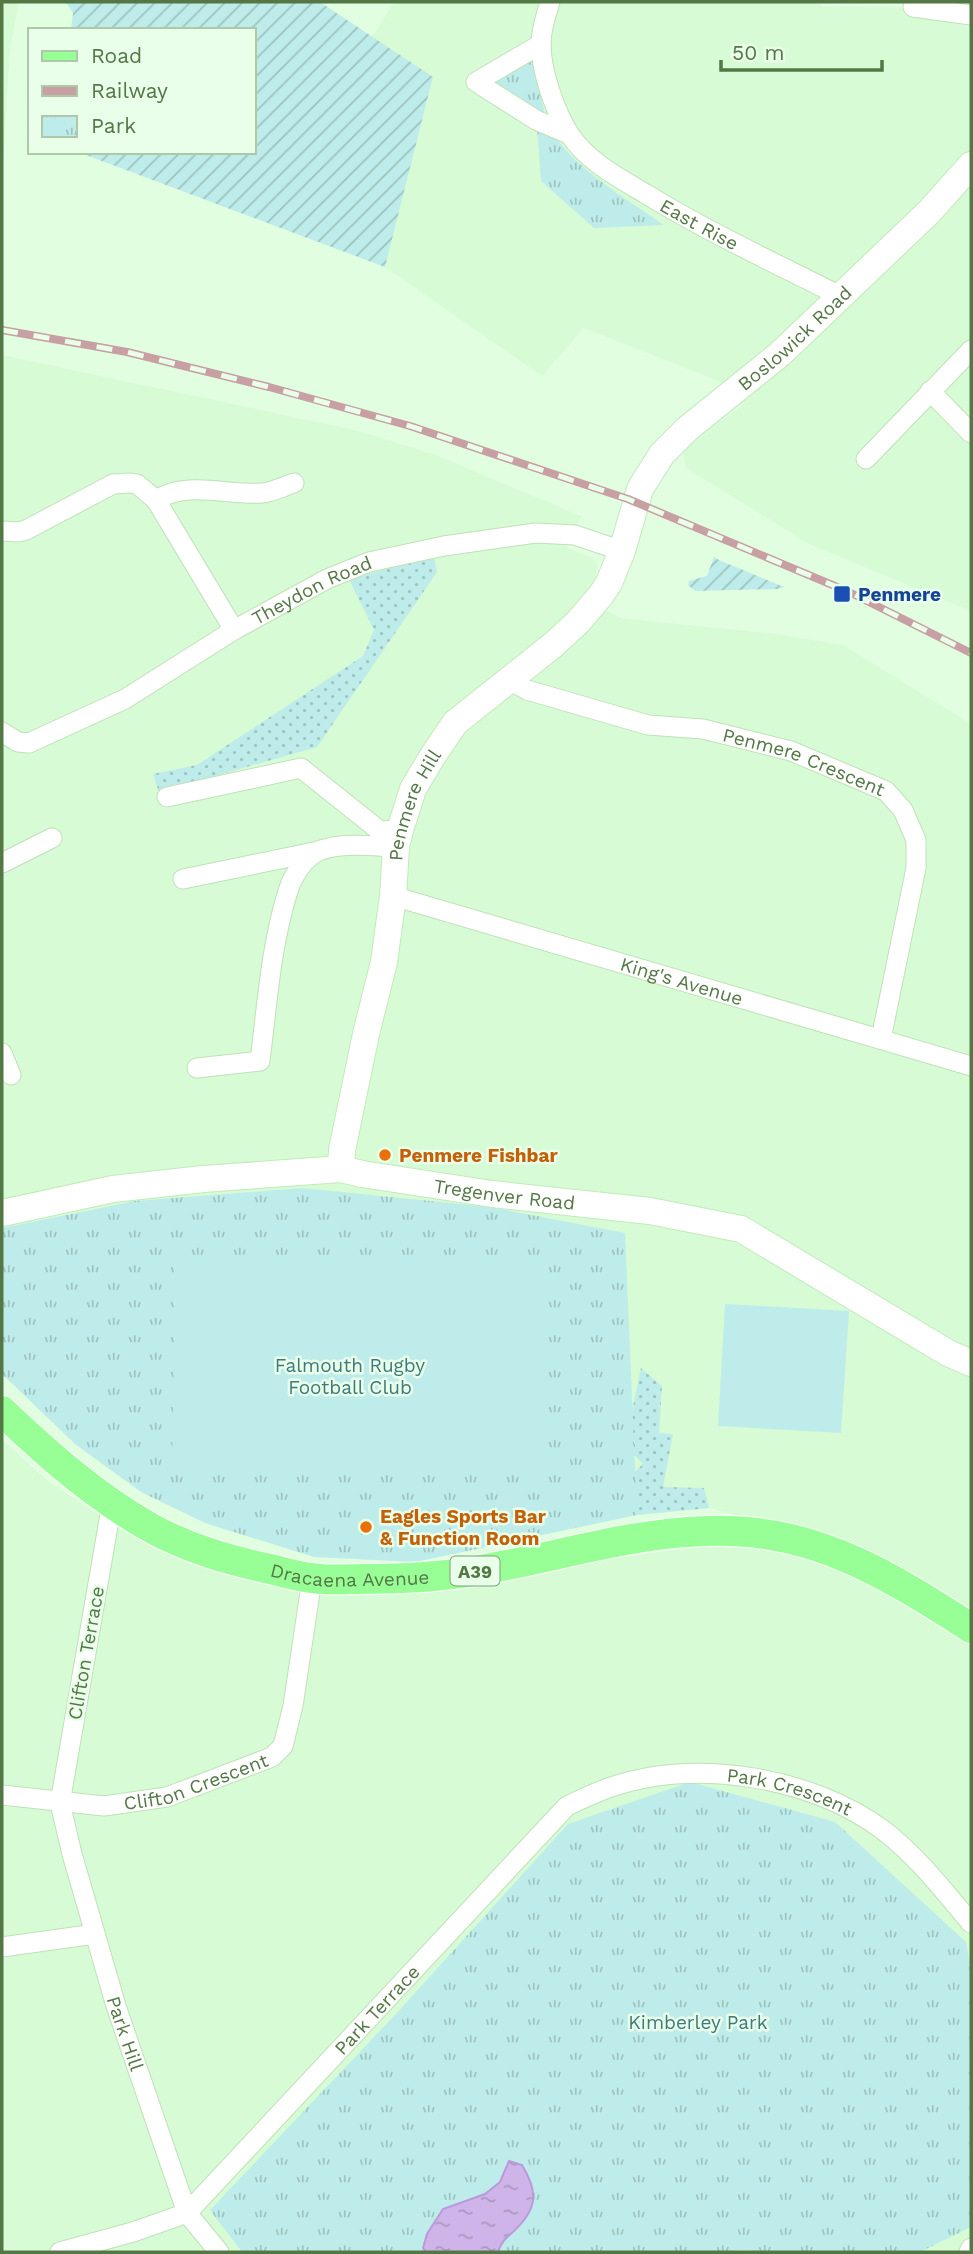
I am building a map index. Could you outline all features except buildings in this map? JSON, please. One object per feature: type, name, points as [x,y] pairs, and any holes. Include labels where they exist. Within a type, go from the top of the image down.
[{"type":"main road","name":"Dracaena Avenue","points":[[2,1411],[46,1453],[112,1503],[152,1529],[206,1554],[312,1578],[414,1578],[476,1570],[664,1534],[731,1531],[790,1540],[863,1563],[971,1628]]},
{"type":"street","name":"East Rise","points":[[550,2],[541,44],[544,67],[552,96],[569,134]]},
{"type":"street","points":[[913,7],[971,15]]},
{"type":"street","name":"East Rise","points":[[541,44],[476,82],[536,120],[569,134],[608,171],[683,217],[840,296]]},
{"type":"street","name":"Boslowick Road","points":[[630,518],[640,489],[652,468],[687,429],[780,354],[929,212],[971,165]]},
{"type":"street","points":[[866,459],[971,350]]},
{"type":"street","points":[[930,391],[971,433]]},
{"type":"street","points":[[2,531],[26,530],[113,484],[131,482],[156,500],[234,630]]},
{"type":"street","points":[[156,500],[166,494],[185,490],[265,493],[294,482]]},
{"type":"street","name":"Penmere Hill","points":[[341,1169],[342,1150],[366,1034],[384,962],[398,838],[413,789],[455,723],[553,645],[591,608],[610,583],[630,518]]},
{"type":"street","name":"Theydon Road","points":[[2,732],[18,742],[29,743],[125,699],[234,630],[336,575],[369,562],[444,546],[536,533],[575,535],[622,551]]},
{"type":"street","name":"Penmere Crescent","points":[[509,680],[527,690],[648,725],[703,729],[791,751],[886,791],[903,810],[916,840],[916,868],[881,1039]]},
{"type":"street","points":[[167,797],[301,768],[380,831],[398,838]]},
{"type":"street","points":[[2,863],[52,838]]},
{"type":"street","points":[[183,879],[343,846],[398,838]]},
{"type":"street","points":[[197,1068],[260,1061],[276,942],[289,889],[301,865],[319,851]]},
{"type":"street","name":"King's Avenue","points":[[393,896],[971,1066]]},
{"type":"street","points":[[2,1053],[11,1075]]},
{"type":"street","name":"Tregenver Road","points":[[2,1213],[113,1189],[341,1169],[492,1194],[650,1211],[741,1229],[948,1353],[971,1363]]},
{"type":"street","name":"Clifton Terrace","points":[[60,1803],[112,1503]]},
{"type":"street","name":"Clifton Crescent","points":[[2,1795],[104,1806],[167,1797],[272,1757],[283,1746],[293,1706],[312,1578]]},
{"type":"street","name":"Park Crescent","points":[[567,1806],[613,1786],[666,1776],[694,1774],[767,1780],[807,1790],[842,1805],[883,1830],[918,1860],[971,1923]]},
{"type":"street","name":"Park Hill","points":[[60,1803],[116,2006],[187,2213],[219,2252]]},
{"type":"street","name":"Park Terrace","points":[[187,2213],[567,1806]]},
{"type":"street","points":[[2,1947],[95,1934]]},
{"type":"street","points":[[60,2252],[133,2232],[187,2213]]},
{"type":"shaded area","points":[[2,2],[19,2],[10,49],[2,181]]},
{"type":"shaded area","points":[[394,2],[818,2],[823,6],[899,7],[971,28],[971,611],[809,544],[686,468],[683,450],[745,403],[716,380],[584,328],[542,376],[385,267],[433,77],[372,37]]},
{"type":"shaded area","points":[[2,355],[359,431],[436,455],[581,516],[567,548],[591,557],[598,565],[595,578],[582,598],[620,618],[776,634],[843,645],[971,724],[971,1615],[852,1545],[709,1508],[637,1515],[624,1233],[302,1188],[135,1201],[2,1228]]},
{"type":"shaded area","points":[[2,1440],[49,1482],[90,1509],[212,1564],[425,1583],[735,1542],[807,1554],[863,1572],[971,1641],[971,2252],[2,2252]]},
{"type":"green space","points":[[66,2],[320,2],[433,77],[385,267],[83,154],[256,154],[256,28],[71,28],[73,13]]},
{"type":"green space","points":[[534,54],[544,110],[553,134],[580,164],[597,178],[664,225],[594,228],[541,181],[536,114],[486,81]]},
{"type":"green space","points":[[434,556],[437,572],[317,747],[159,792],[153,774],[197,765],[363,656],[374,630],[349,579]]},
{"type":"green space","points":[[714,557],[784,587],[695,591],[688,585],[689,581],[707,576]]},
{"type":"green space","name":"Falmouth Rugby Football Club","points":[[302,1188],[490,1207],[625,1233],[637,1515],[415,1562],[314,1557],[205,1523],[141,1492],[75,1444],[2,1374],[2,1228],[135,1201]]},
{"type":"green space","points":[[175,1256],[546,1261],[543,1475],[172,1470]]},
{"type":"green space","points":[[725,1304],[849,1311],[841,1433],[718,1426]]},
{"type":"green space","points":[[641,1368],[662,1386],[659,1433],[673,1434],[663,1487],[704,1488],[709,1508],[637,1515],[618,1488],[643,1464],[625,1445]]},
{"type":"green space","name":"Kimberley Park","points":[[690,1782],[835,1822],[966,1942],[971,1970],[971,2227],[920,2252],[242,2252],[210,2210],[395,2015],[568,1824]]},
{"type":"water","points":[[509,2161],[522,2165],[531,2183],[533,2199],[532,2207],[523,2222],[505,2240],[498,2252],[426,2252],[423,2248],[427,2234],[443,2209],[485,2194],[500,2182]]},
{"type":"railway","points":[[2,330],[127,352],[410,426],[628,499],[849,592],[971,653]]},
{"type":"place","name":"Penmere","points":[[842,594]]},
{"type":"place","name":"Penmere Fishbar","points":[[385,1155]]},
{"type":"place","name":"Eagles Sports Bar & Function Room","points":[[366,1527]]}]
